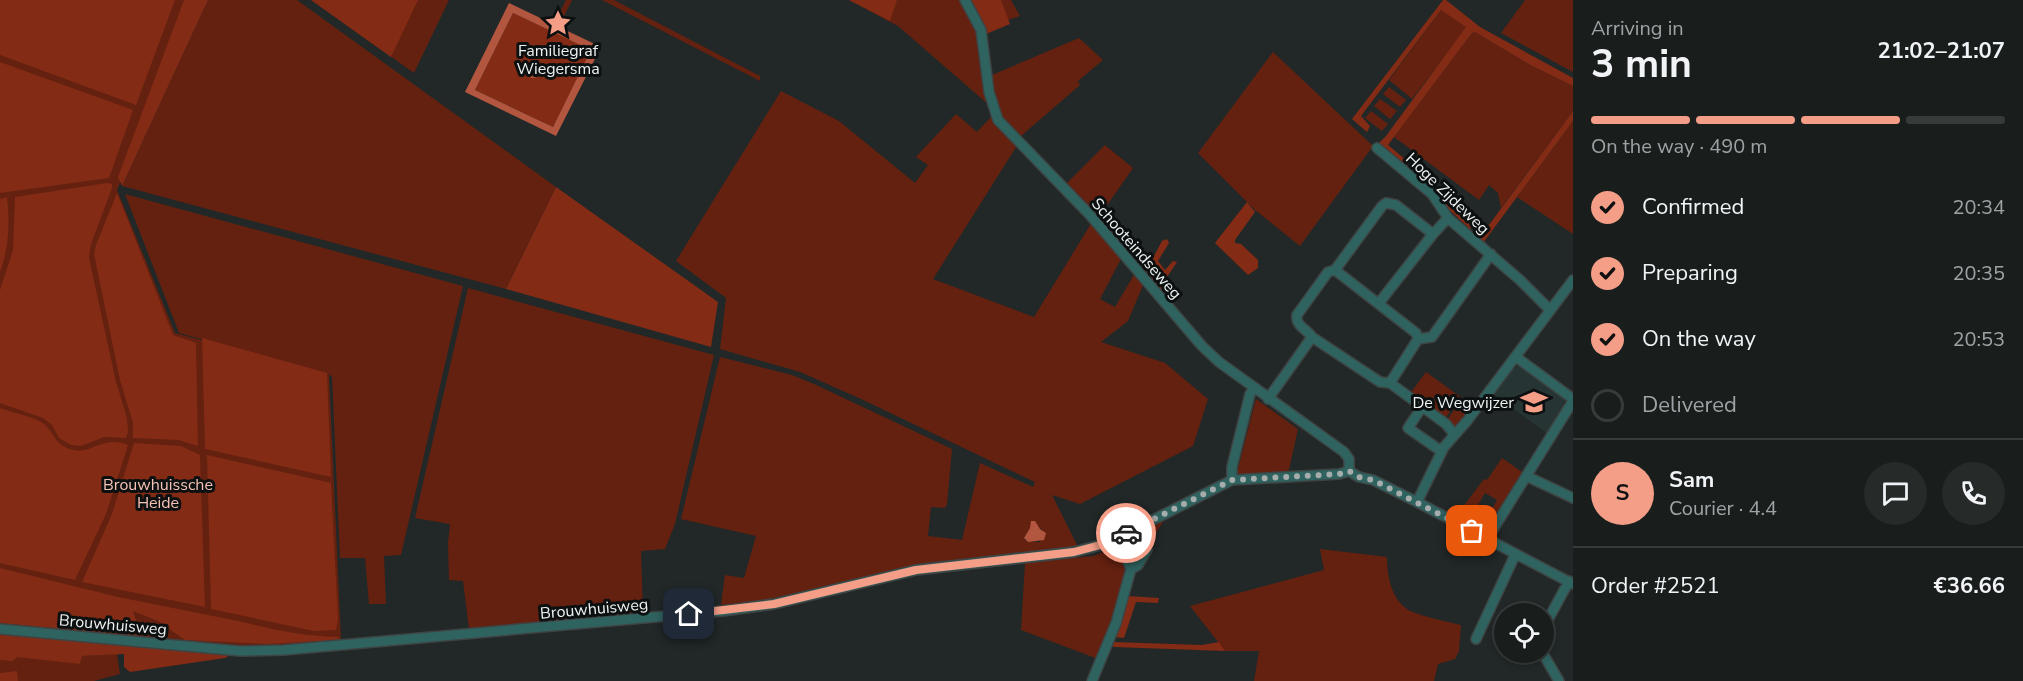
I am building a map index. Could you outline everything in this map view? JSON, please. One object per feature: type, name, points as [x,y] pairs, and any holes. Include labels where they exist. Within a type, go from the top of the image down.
[{"type":"street","name":"Schooteindseweg","points":[[965,0],[981,30],[989,92],[998,120],[1090,215],[1202,346],[1219,362],[1268,399],[1344,453],[1349,459],[1349,471]]},
{"type":"street","name":"Hoge Zijdeweg","points":[[1377,148],[1432,194],[1448,218],[1491,254],[1550,310]]},
{"type":"street","points":[[1433,234],[1396,205],[1386,203],[1335,270],[1328,272],[1297,315],[1296,320],[1312,338],[1380,382],[1390,383],[1446,424],[1454,434]]},
{"type":"street","points":[[1379,303],[1448,218]]},
{"type":"street","points":[[1390,383],[1418,339],[1432,337],[1491,254]]},
{"type":"street","points":[[1335,270],[1416,333],[1418,339]]},
{"type":"street","points":[[1417,502],[1442,451],[1573,280]]},
{"type":"street","points":[[1268,399],[1312,338]]},
{"type":"street","points":[[1487,539],[1526,476],[1570,416],[1573,400],[1516,357]]},
{"type":"street","points":[[1232,480],[1232,467],[1250,394],[1254,388]]},
{"type":"street","points":[[1422,407],[1408,428],[1442,451]]},
{"type":"street","points":[[1349,471],[1417,502],[1571,583],[1554,611]]},
{"type":"street","name":"Brouwhuisweg","points":[[0,628],[240,651],[308,648],[735,609],[774,604],[916,570],[1074,552],[1119,540],[1127,533],[1232,480],[1339,474],[1349,471]]},
{"type":"street","points":[[1526,476],[1573,498]]},
{"type":"street","points":[[1092,681],[1116,623],[1131,569],[1119,540]]},
{"type":"street","points":[[1131,569],[1138,565],[1147,550]]},
{"type":"street","points":[[1476,639],[1515,555]]},
{"type":"street","points":[[1548,663],[1556,680]]},
{"type":"shaded area","points":[[509,3],[601,47],[556,136],[465,92]],"holes":[[[513,13],[591,50],[553,127],[475,90]]]},
{"type":"shaded area","points":[[530,64],[536,64],[540,71],[536,78],[530,78],[526,74],[526,68]]},
{"type":"shaded area","name":"De Wegwijzer","points":[[1518,366],[1566,399],[1563,404],[1565,407],[1548,434],[1493,394],[1513,368]]},
{"type":"shaded area","points":[[1031,521],[1035,521],[1046,533],[1044,540],[1028,542],[1024,538]]},
{"type":"green space","name":"Brouwhuissche Heide","points":[[0,0],[202,0],[117,190],[175,333],[277,360],[179,333],[125,194],[463,286],[401,555],[384,556],[386,604],[369,604],[365,558],[340,558],[332,377],[329,374],[341,640],[226,651],[79,651],[78,663],[80,664],[81,656],[117,654],[120,674],[94,681],[0,681]]},
{"type":"green space","points":[[0,0],[175,0],[136,105],[0,55]]},
{"type":"green space","points":[[184,0],[208,0],[122,186],[118,177]]},
{"type":"green space","points":[[208,0],[297,0],[556,187],[506,289],[122,186]]},
{"type":"green space","points":[[311,0],[449,0],[414,73]]},
{"type":"green space","points":[[311,0],[418,0],[391,57]]},
{"type":"green space","points":[[566,0],[572,0],[559,26],[554,24]]},
{"type":"green space","points":[[602,0],[614,0],[760,76],[760,81]]},
{"type":"green space","points":[[849,0],[962,0],[977,28],[989,105],[898,26]]},
{"type":"green space","points":[[849,0],[897,0],[890,21]]},
{"type":"green space","points":[[969,0],[1001,0],[1010,24],[986,34]]},
{"type":"green space","points":[[973,0],[1011,0],[1020,16],[988,26]]},
{"type":"green space","points":[[1443,0],[1480,27],[1573,78],[1573,86],[1532,66],[1475,32],[1472,33],[1388,145],[1406,160],[1403,165],[1379,143],[1466,27],[1441,10],[1361,116],[1370,126],[1367,132],[1352,119]]},
{"type":"green space","points":[[1525,0],[1573,0],[1573,72],[1501,33]]},
{"type":"green space","points":[[1441,10],[1467,27],[1412,99],[1389,80]]},
{"type":"green space","points":[[513,13],[592,50],[553,127],[475,90]]},
{"type":"green space","points":[[1475,32],[1532,66],[1573,86],[1573,111],[1501,208],[1498,193],[1489,185],[1479,200],[1394,137]]},
{"type":"green space","points":[[1079,38],[1103,60],[1078,81],[1080,85],[1021,136],[998,112],[992,75]]},
{"type":"green space","points":[[1273,52],[1373,146],[1300,246],[1255,210],[1198,153]]},
{"type":"green space","points":[[0,62],[133,110],[109,178],[0,193]]},
{"type":"green space","points":[[1389,87],[1406,100],[1400,107],[1383,94]]},
{"type":"green space","points":[[781,91],[839,121],[915,183],[928,165],[916,157],[956,114],[977,132],[991,117],[1018,144],[933,279],[1034,317],[1092,222],[1122,257],[1100,299],[1115,307],[1135,273],[1144,283],[1128,321],[1101,342],[1165,363],[1208,399],[1193,446],[1080,504],[1052,495],[1079,549],[919,565],[757,602],[721,605],[725,575],[744,578],[756,536],[681,519],[720,357],[792,375],[952,449],[947,504],[945,508],[931,507],[928,536],[962,540],[980,463],[1033,487],[1035,482],[800,372],[720,349],[726,298],[676,261]],"holes":[[[1038,527],[1043,530],[1040,542],[1026,541],[1024,538],[1030,528]]]},
{"type":"green space","points":[[1380,99],[1397,111],[1390,119],[1374,106]]},
{"type":"green space","points":[[1371,111],[1388,124],[1382,131],[1365,118]]},
{"type":"green space","points":[[1573,111],[1573,121],[1483,243],[1474,234],[1477,231],[1483,233]]},
{"type":"green space","points":[[1573,121],[1573,234],[1517,197]]},
{"type":"green space","points":[[1105,145],[1133,168],[1098,218],[1066,184]]},
{"type":"green space","points":[[112,184],[112,188],[91,244],[89,258],[116,382],[127,418],[128,432],[126,438],[104,437],[81,446],[71,445],[59,438],[52,425],[43,418],[0,403],[0,290],[13,250],[15,197]]},
{"type":"green space","points":[[556,187],[718,302],[711,347],[506,289]]},
{"type":"green space","points":[[117,193],[173,335],[196,343],[198,446],[178,440],[133,438],[133,423],[120,380],[94,254]]},
{"type":"green space","points":[[1441,196],[1472,224],[1470,229],[1440,201]]},
{"type":"green space","points":[[7,197],[8,235],[0,272],[0,199]]},
{"type":"green space","points":[[1247,202],[1255,212],[1235,243],[1241,244],[1258,260],[1258,268],[1248,275],[1215,243]]},
{"type":"green space","points":[[1167,239],[1169,243],[1158,261],[1165,270],[1173,261],[1177,262],[1163,283],[1174,296],[1171,302],[1168,302],[1141,268],[1154,256],[1162,241]]},
{"type":"green space","points":[[468,288],[714,355],[675,524],[665,549],[641,551],[643,612],[469,629],[463,581],[449,580],[450,524],[415,518]]},
{"type":"green space","points":[[202,338],[327,373],[331,477],[205,449]]},
{"type":"green space","points":[[1426,372],[1473,406],[1457,428],[1447,420],[1454,410],[1435,396],[1426,407],[1409,395]]},
{"type":"green space","points":[[1256,399],[1298,429],[1288,474],[1238,476]]},
{"type":"green space","points":[[1434,399],[1451,410],[1445,419],[1428,408]]},
{"type":"green space","points":[[0,408],[39,421],[48,428],[59,443],[74,450],[87,450],[112,442],[128,445],[106,514],[75,580],[0,563]]},
{"type":"green space","points":[[134,443],[181,446],[200,455],[205,607],[82,582],[112,514]]},
{"type":"green space","points":[[207,455],[331,483],[338,619],[336,630],[314,631],[211,609]]},
{"type":"green space","points":[[1502,458],[1525,474],[1491,527],[1484,523],[1497,500],[1485,493],[1468,522],[1456,516],[1484,479],[1487,480]]},
{"type":"green space","points":[[1164,520],[1140,560],[1135,563],[1126,540]]},
{"type":"green space","points":[[1112,548],[1120,554],[1124,563],[1127,582],[1098,659],[1021,630],[1025,563],[1094,556]]},
{"type":"green space","points":[[1320,549],[1387,557],[1391,586],[1397,599],[1407,609],[1417,614],[1461,625],[1459,651],[1455,659],[1438,664],[1434,681],[1254,681],[1259,651],[1225,651],[1190,606],[1324,570]]},
{"type":"green space","points":[[0,568],[118,597],[287,632],[338,637],[340,640],[267,644],[185,640],[158,621],[133,611],[141,636],[0,623]]},
{"type":"green space","points":[[1128,596],[1159,598],[1158,603],[1136,602],[1124,638],[1115,637]]},
{"type":"green space","points":[[0,631],[230,655],[225,658],[130,672],[124,667],[124,654],[82,656],[80,664],[17,657],[13,661],[0,660]]},
{"type":"green space","points":[[1114,642],[1202,645],[1219,642],[1225,651],[1114,647],[1112,645]]},
{"type":"green space","points":[[17,671],[18,681],[0,681],[0,673]]},
{"type":"way so far","points":[[1126,533],[1232,480],[1339,474],[1349,471],[1359,477],[1373,480],[1472,531]]},
{"type":"place","name":"Familiegraf Wiegersma","points":[[558,23]]},
{"type":"place","name":"De Wegwijzer","points":[[1534,402]]},
{"type":"route","points":[[689,614],[774,604],[916,570],[1074,552],[1119,540],[1126,533]]}]
